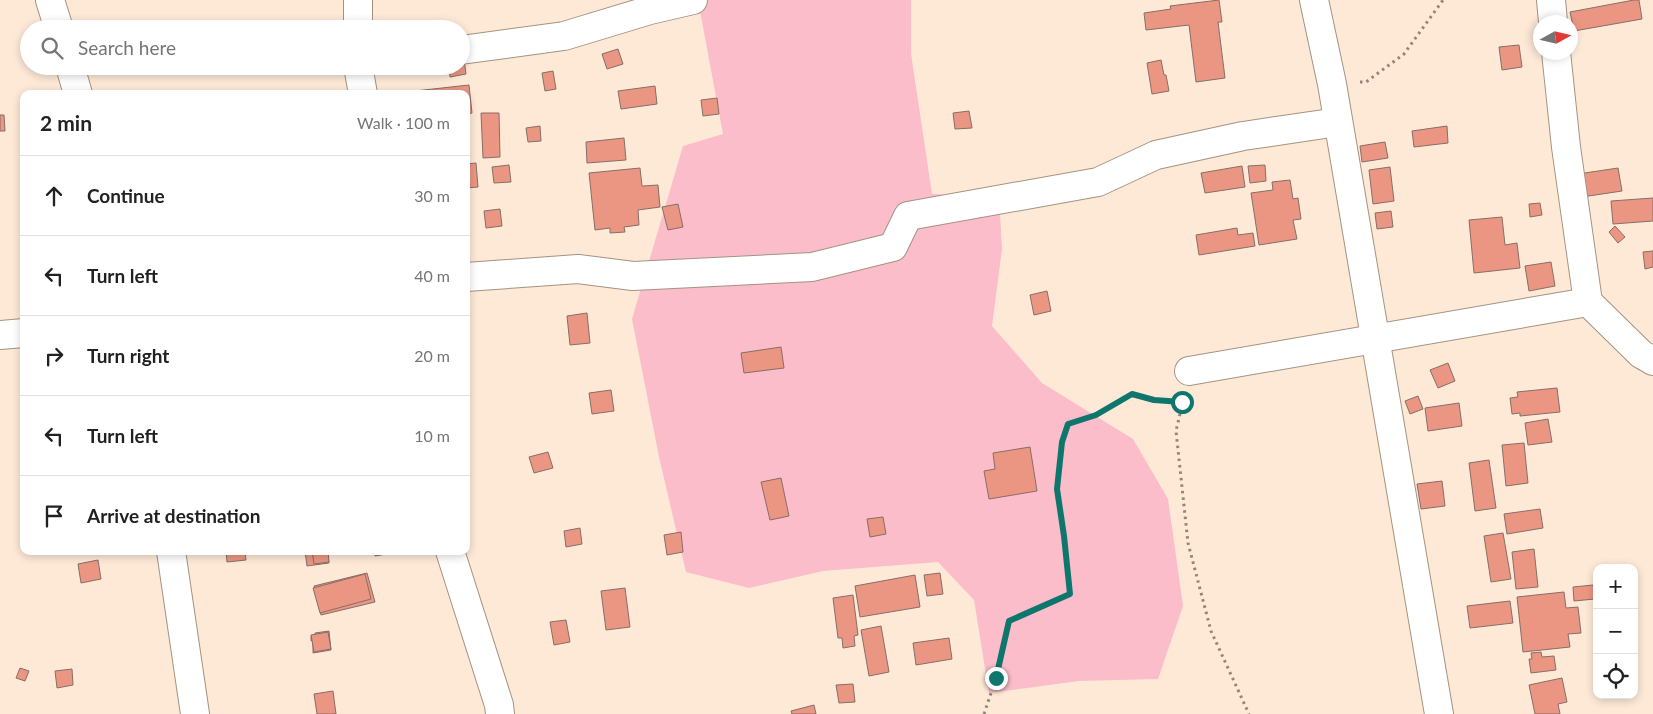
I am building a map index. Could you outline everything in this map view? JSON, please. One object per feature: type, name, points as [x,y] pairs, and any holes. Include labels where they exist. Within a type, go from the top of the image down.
[{"type":"street","points":[[50,0],[56,20]]},
{"type":"street","points":[[358,0],[358,20]]},
{"type":"street","points":[[470,49],[564,36],[650,10],[693,0]]},
{"type":"street","points":[[1314,0],[1332,84],[1440,714]]},
{"type":"street","points":[[1551,0],[1552,15]]},
{"type":"street","points":[[1557,60],[1566,147],[1588,302],[1641,354],[1653,361]]},
{"type":"street","points":[[73,75],[77,90]]},
{"type":"street","points":[[360,75],[362,90]]},
{"type":"street","points":[[470,277],[578,269],[633,276],[812,267],[893,247],[908,216],[1098,182],[1156,155],[1243,136],[1338,122]]},
{"type":"street","points":[[1189,371],[1588,302]]},
{"type":"street","points":[[0,335],[20,333]]},
{"type":"street","points":[[172,555],[195,714]]},
{"type":"street","points":[[451,555],[499,705],[500,714]]},
{"type":"path","points":[[1332,84],[1366,82],[1404,54],[1443,0]]},
{"type":"path","points":[[1189,371],[1176,432],[1188,543],[1211,631],[1249,714]]},
{"type":"path","points":[[984,714],[996,678],[1009,621],[1070,594],[1057,489],[1062,442],[1068,424],[1096,415],[1132,394],[1154,400],[1182,402]]},
{"type":"shaded area","points":[[698,0],[911,0],[911,54],[932,194],[999,197],[1002,249],[992,326],[1042,383],[1133,439],[1168,499],[1183,606],[1158,679],[1079,681],[989,693],[974,600],[938,562],[823,571],[749,588],[686,572],[659,457],[632,319],[683,146],[723,134]]},
{"type":"building","points":[[1219,0],[1222,22],[1218,22],[1225,78],[1196,82],[1189,25],[1146,30],[1144,13],[1171,9],[1170,6]]},
{"type":"building","points":[[1639,0],[1642,19],[1578,30],[1578,15],[1571,15],[1570,12]]},
{"type":"building","points":[[1519,45],[1522,67],[1502,70],[1499,47]]},
{"type":"building","points":[[618,49],[623,64],[607,69],[602,54]]},
{"type":"building","points":[[1161,60],[1169,91],[1152,94],[1147,63]]},
{"type":"building","points":[[553,71],[556,89],[545,91],[542,73]]},
{"type":"building","points":[[469,85],[470,90],[424,90]]},
{"type":"building","points":[[655,86],[657,104],[621,109],[618,91]]},
{"type":"building","points":[[470,94],[472,113],[470,113]]},
{"type":"building","points":[[717,98],[719,114],[703,116],[701,100]]},
{"type":"building","points":[[969,111],[972,128],[955,129],[953,113]]},
{"type":"building","points":[[481,113],[499,113],[500,157],[483,158]]},
{"type":"building","points":[[0,115],[4,115],[5,131],[0,131]]},
{"type":"building","points":[[540,126],[541,141],[528,142],[526,128]]},
{"type":"building","points":[[1447,126],[1448,143],[1414,147],[1412,131]]},
{"type":"building","points":[[624,138],[626,160],[587,163],[586,142]]},
{"type":"building","points":[[1385,142],[1388,158],[1362,162],[1360,146]]},
{"type":"building","points":[[476,163],[478,187],[470,188],[470,164]]},
{"type":"building","points":[[509,165],[511,182],[494,183],[492,167]]},
{"type":"building","points":[[1265,165],[1266,181],[1250,183],[1248,166]]},
{"type":"building","points":[[1242,166],[1245,187],[1205,193],[1201,173]]},
{"type":"building","points":[[1390,167],[1394,201],[1373,204],[1369,170]]},
{"type":"building","points":[[640,168],[642,186],[658,185],[660,207],[638,210],[639,225],[624,227],[625,232],[610,233],[610,228],[595,230],[589,173]]},
{"type":"building","points":[[1618,168],[1622,191],[1582,197],[1578,174]]},
{"type":"building","points":[[1290,180],[1293,199],[1298,198],[1301,219],[1293,220],[1297,239],[1259,245],[1251,193],[1273,190],[1272,182]]},
{"type":"building","points":[[1653,198],[1653,221],[1613,224],[1611,201]]},
{"type":"building","points":[[1540,203],[1542,215],[1530,217],[1529,204]]},
{"type":"building","points":[[678,204],[683,227],[668,230],[662,207]]},
{"type":"building","points":[[500,209],[502,226],[486,228],[484,211]]},
{"type":"building","points":[[1391,211],[1393,227],[1377,229],[1375,213]]},
{"type":"building","points":[[1502,217],[1505,245],[1517,243],[1520,268],[1474,273],[1469,220]]},
{"type":"building","points":[[1615,226],[1625,237],[1618,243],[1609,232]]},
{"type":"building","points":[[1237,228],[1238,235],[1253,233],[1255,246],[1199,255],[1196,235]]},
{"type":"building","points":[[1653,251],[1653,267],[1645,269],[1643,252]]},
{"type":"building","points":[[1551,262],[1555,286],[1529,291],[1525,266]]},
{"type":"building","points":[[1047,291],[1051,311],[1034,315],[1030,295]]},
{"type":"building","points":[[587,313],[590,343],[570,345],[567,316]]},
{"type":"building","points":[[781,347],[784,368],[744,373],[741,353]]},
{"type":"building","points":[[1448,363],[1455,381],[1438,388],[1430,370]]},
{"type":"building","points":[[1557,388],[1560,412],[1520,416],[1520,413],[1512,414],[1510,398],[1518,397],[1517,392]]},
{"type":"building","points":[[611,390],[614,411],[592,414],[589,393]]},
{"type":"building","points":[[1418,396],[1423,409],[1410,414],[1405,401]]},
{"type":"building","points":[[1459,403],[1462,426],[1428,431],[1425,408]]},
{"type":"building","points":[[1548,419],[1552,442],[1528,445],[1525,423]]},
{"type":"building","points":[[1524,443],[1528,483],[1506,486],[1502,445]]},
{"type":"building","points":[[1030,447],[1037,491],[989,499],[984,471],[995,469],[993,453]]},
{"type":"building","points":[[548,452],[553,468],[534,473],[529,457]]},
{"type":"building","points":[[1489,460],[1496,508],[1475,511],[1469,463]]},
{"type":"building","points":[[781,478],[789,516],[770,520],[761,482]]},
{"type":"building","points":[[1442,481],[1445,506],[1421,509],[1417,484]]},
{"type":"building","points":[[1540,509],[1543,528],[1507,534],[1504,514]]},
{"type":"building","points":[[883,517],[886,534],[870,537],[867,519]]},
{"type":"building","points":[[580,528],[582,544],[566,547],[564,531]]},
{"type":"building","points":[[681,532],[683,552],[667,555],[664,535]]},
{"type":"building","points":[[1503,533],[1511,579],[1491,582],[1484,536]]},
{"type":"building","points":[[1534,549],[1538,587],[1516,589],[1512,552]]},
{"type":"building","points":[[226,555],[245,555],[246,560],[227,562]]},
{"type":"building","points":[[306,555],[328,555],[329,563],[307,566]]},
{"type":"building","points":[[313,555],[328,555],[329,562],[314,564]]},
{"type":"building","points":[[98,560],[101,579],[81,583],[78,564]]},
{"type":"building","points":[[367,573],[375,602],[321,615],[314,586]]},
{"type":"building","points":[[940,573],[943,594],[927,596],[924,575]]},
{"type":"building","points":[[365,574],[371,599],[320,613],[313,588]]},
{"type":"building","points":[[915,575],[920,607],[860,617],[855,586]]},
{"type":"building","points":[[1593,585],[1593,599],[1574,601],[1573,587]]},
{"type":"building","points":[[625,588],[630,627],[606,630],[601,591]]},
{"type":"building","points":[[1564,592],[1566,608],[1578,607],[1581,633],[1568,634],[1570,647],[1523,652],[1517,597]]},
{"type":"building","points":[[853,595],[858,635],[854,636],[855,646],[843,648],[842,638],[838,638],[833,598]]},
{"type":"building","points":[[1510,601],[1513,623],[1470,628],[1467,606]]},
{"type":"building","points":[[566,620],[570,642],[554,645],[550,622]]},
{"type":"building","points":[[881,626],[889,672],[869,676],[861,630]]},
{"type":"building","points":[[329,631],[331,650],[313,653],[313,640],[311,641],[311,636],[315,636],[315,633]]},
{"type":"building","points":[[328,632],[331,649],[314,652],[311,635]]},
{"type":"building","points":[[949,638],[952,659],[916,665],[913,643]]},
{"type":"building","points":[[1541,652],[1542,657],[1554,656],[1556,670],[1531,673],[1529,659],[1532,659],[1531,653]]},
{"type":"building","points":[[20,668],[29,671],[25,681],[16,678]]},
{"type":"building","points":[[72,669],[73,685],[57,688],[55,671]]},
{"type":"building","points":[[1562,678],[1567,702],[1558,704],[1560,714],[1535,714],[1529,685]]},
{"type":"building","points":[[853,684],[855,702],[839,703],[836,685]]},
{"type":"building","points":[[333,691],[336,714],[317,714],[314,694]]},
{"type":"building","points":[[814,705],[816,714],[792,714],[791,711]]},
{"type":"route","points":[[996,678],[1009,621],[1070,594],[1057,489],[1062,442],[1068,424],[1096,415],[1132,394],[1154,400],[1182,402]]}]
